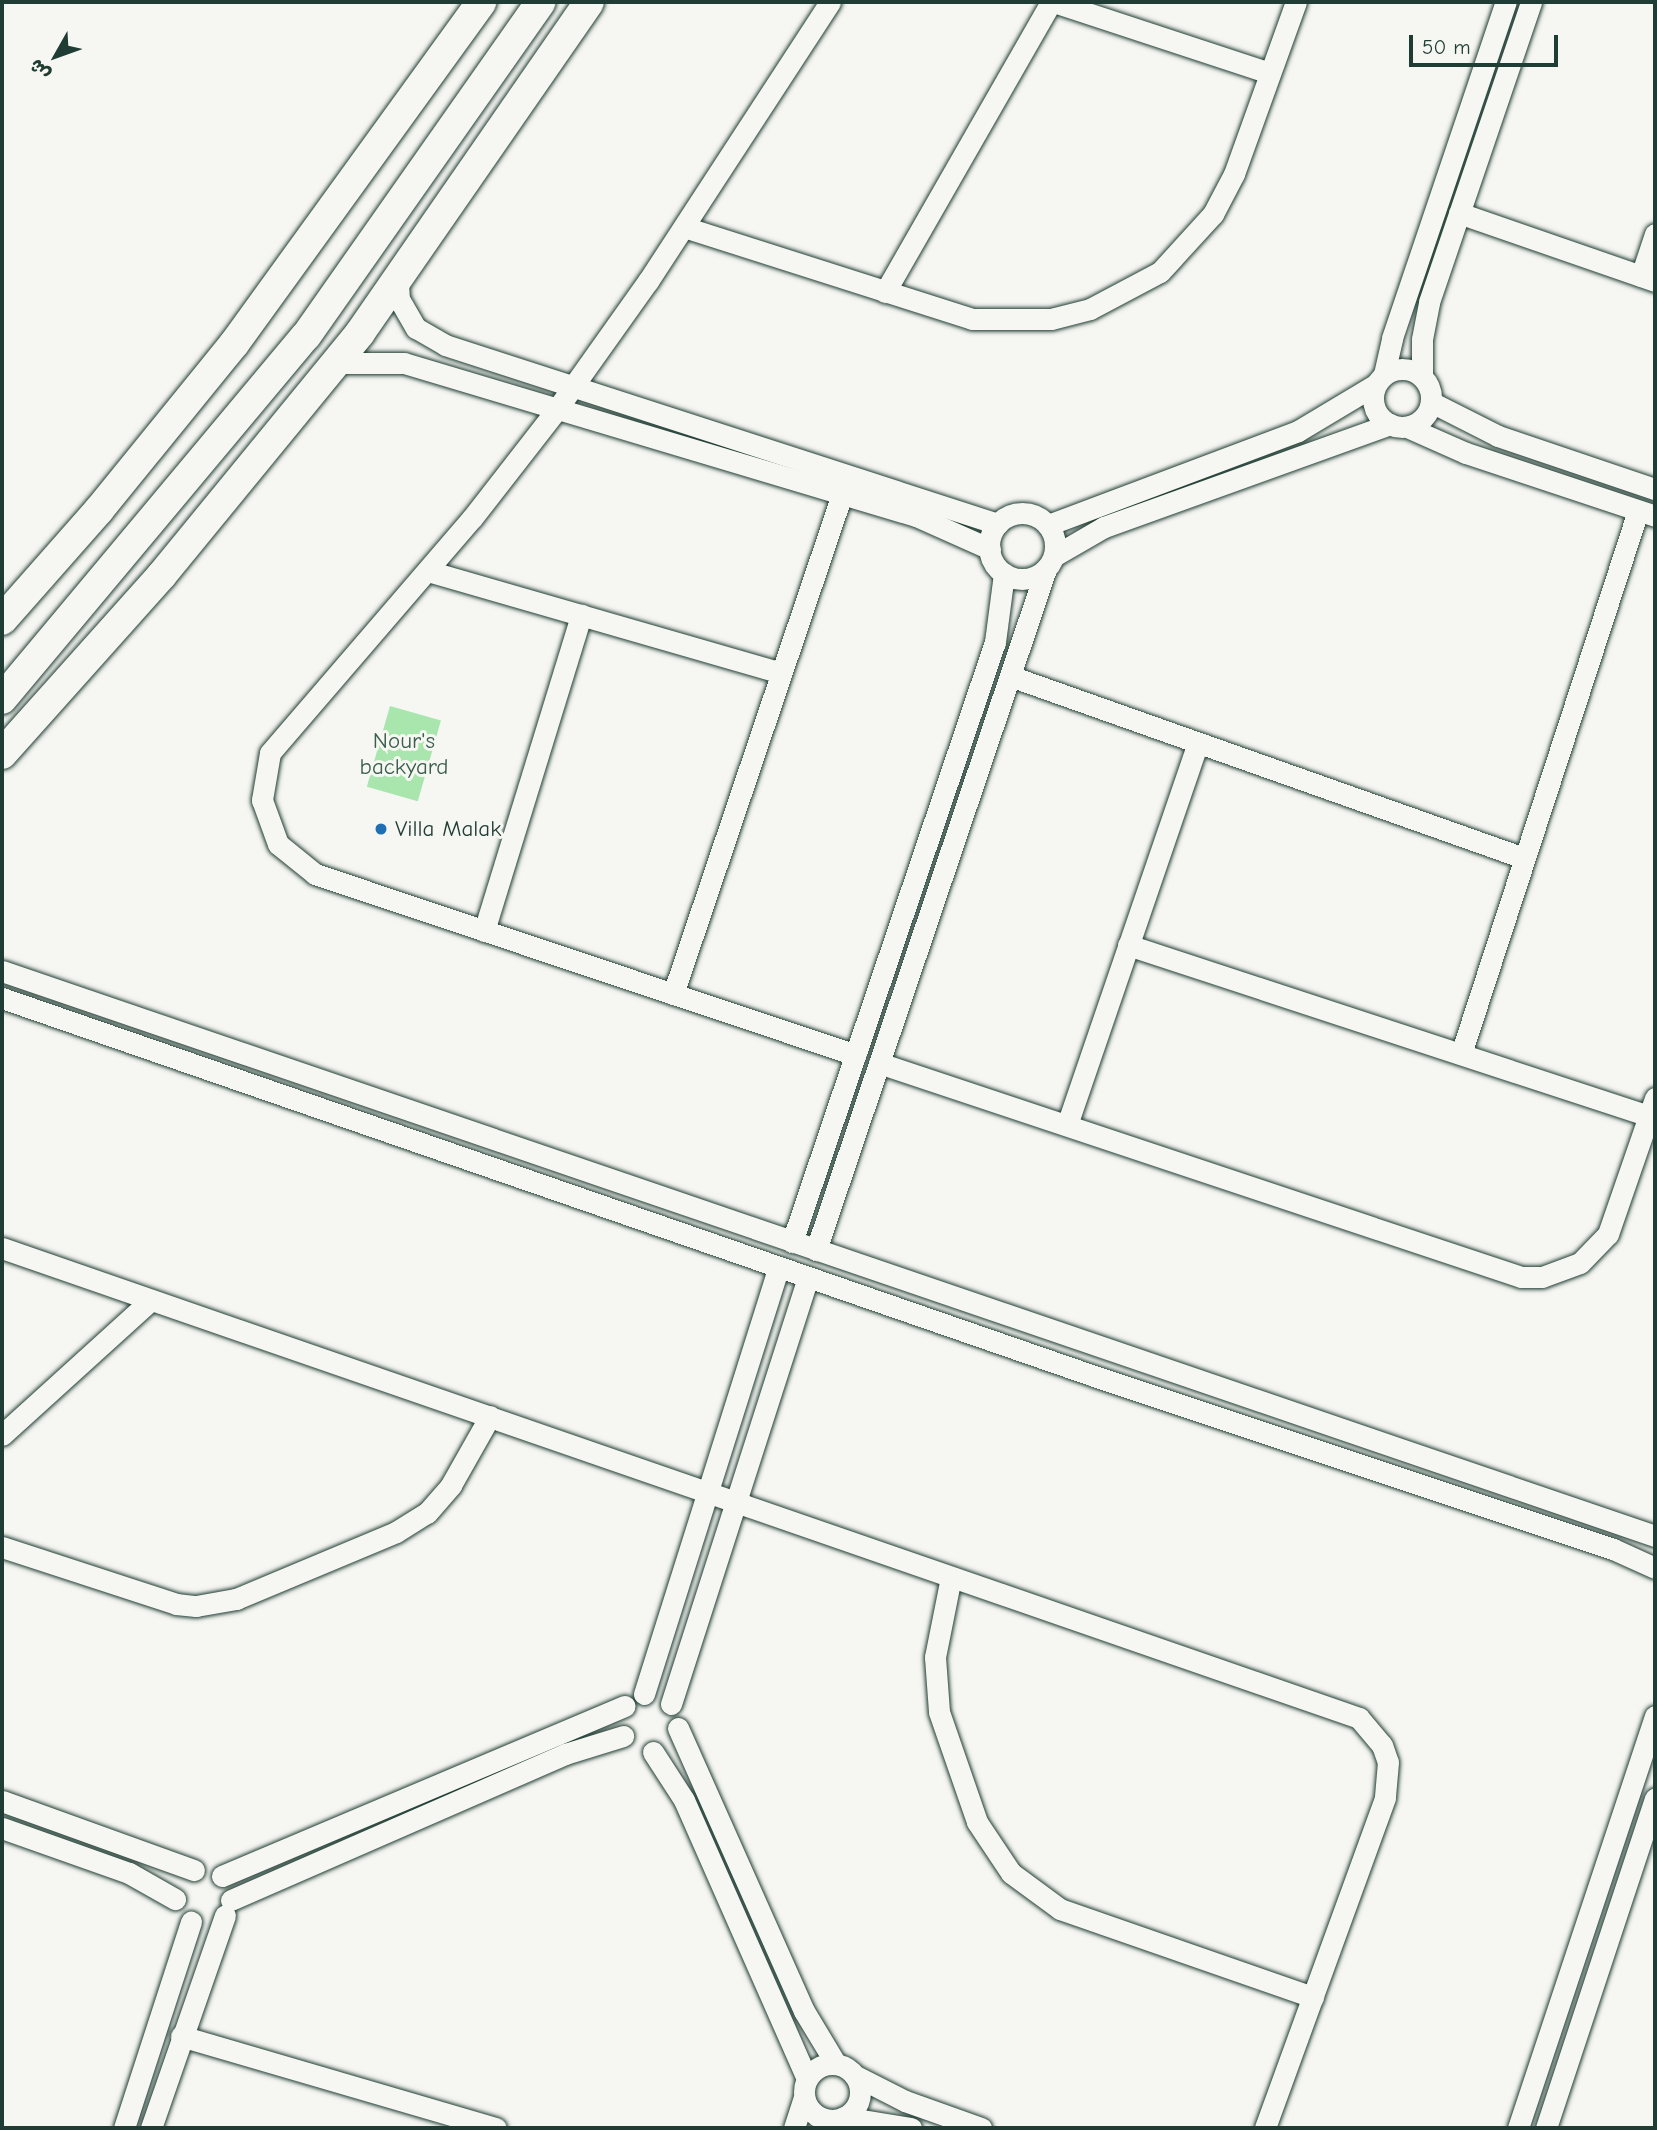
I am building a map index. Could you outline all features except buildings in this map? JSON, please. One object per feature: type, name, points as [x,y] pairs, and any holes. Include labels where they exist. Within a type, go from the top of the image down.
[{"type":"main road","points":[[2,620],[99,510],[248,325],[482,2]]},
{"type":"main road","points":[[2,699],[306,336],[541,2]]},
{"type":"main road","points":[[2,754],[162,575],[336,363],[398,282],[589,2]]},
{"type":"street","points":[[830,2],[684,227],[557,409],[428,571],[270,753],[262,800],[278,844],[315,874],[856,1055]]},
{"type":"street","points":[[885,292],[1053,2],[1270,74]]},
{"type":"street","points":[[684,227],[972,319],[1012,322],[1064,316],[1126,294],[1189,245],[1213,214],[1234,174],[1296,2]]},
{"type":"street","points":[[1461,1054],[1524,858],[1647,513],[1466,453],[1398,426],[1373,403],[1392,338],[1506,2]]},
{"type":"street","points":[[1004,574],[1031,578],[1050,562],[1104,527],[1426,415],[1431,402],[1422,376],[1424,320],[1531,2]]},
{"type":"street","points":[[1459,213],[1648,279],[1655,234]]},
{"type":"street","points":[[398,282],[405,314],[429,338],[998,524]]},
{"type":"street","points":[[336,363],[404,363],[935,523],[989,549],[1004,574],[995,642],[856,1055],[806,1247],[805,1276],[736,1504],[671,1704],[678,1728],[804,2011],[845,2070],[859,2099],[832,2122]]},
{"type":"street","points":[[989,549],[998,524],[1011,516],[1027,514],[1048,525],[1298,431],[1379,380],[1408,369],[1422,376]]},
{"type":"street","points":[[1431,402],[1498,436],[1655,489]]},
{"type":"street","points":[[673,994],[842,494]]},
{"type":"street","points":[[806,1247],[879,1063],[1050,562],[1048,525]]},
{"type":"street","points":[[428,571],[781,673]]},
{"type":"street","points":[[484,931],[581,615]]},
{"type":"street","points":[[1010,676],[1524,858]]},
{"type":"street","points":[[1067,1125],[1198,743]]},
{"type":"street","points":[[879,1063],[1501,1273],[1542,1277],[1580,1263],[1608,1234],[1652,1107],[1461,1054],[1128,945]]},
{"type":"street","points":[[2,971],[1103,1350],[1655,1536]]},
{"type":"street","points":[[2,998],[1094,1376],[1614,1549],[1655,1567]]},
{"type":"street","points":[[522,1178],[530,1152]]},
{"type":"street","points":[[2,1248],[736,1504],[1344,1709],[1373,1730],[1388,1762],[1385,1798],[1265,2128]]},
{"type":"street","points":[[222,1876],[463,1770],[625,1706],[644,1693],[779,1267]]},
{"type":"street","points":[[2,1435],[150,1300]]},
{"type":"street","points":[[1094,1376],[1103,1350]]},
{"type":"street","points":[[2,1547],[176,1604],[236,1599],[396,1532],[427,1513],[451,1485],[489,1416]]},
{"type":"street","points":[[951,1577],[935,1657],[939,1712],[977,1822],[1011,1872],[1060,1909],[1312,1997]]},
{"type":"street","points":[[644,1693],[654,1694],[671,1704]]},
{"type":"street","points":[[625,1706],[620,1721],[623,1736],[635,1749],[653,1752],[669,1744],[678,1728]]},
{"type":"street","points":[[1518,2128],[1655,1716]]},
{"type":"street","points":[[194,1870],[178,1884],[175,1899],[180,1913],[191,1923],[205,1925],[228,1908],[472,1795],[565,1754],[623,1736]]},
{"type":"street","points":[[653,1752],[684,1800],[806,2088],[813,2112],[832,2122],[911,2128]]},
{"type":"street","points":[[463,1770],[472,1795]]},
{"type":"street","points":[[1546,2128],[1655,1799]]},
{"type":"street","points":[[2,1801],[194,1870],[209,1869],[222,1876],[230,1888],[228,1908],[151,2128]]},
{"type":"street","points":[[2,1828],[129,1872],[175,1899]]},
{"type":"street","points":[[1588,1917],[1613,1925]]},
{"type":"street","points":[[124,2128],[191,1923]]},
{"type":"street","points":[[181,2036],[496,2128]]},
{"type":"street","points":[[794,2128],[806,2088],[819,2067],[845,2070],[905,2101],[981,2128]]},
{"type":"green space","name":"Nour's backyard","points":[[390,706],[441,721],[418,801],[367,787]]},
{"type":"place","name":"Villa Malak","points":[[381,829]]}]
